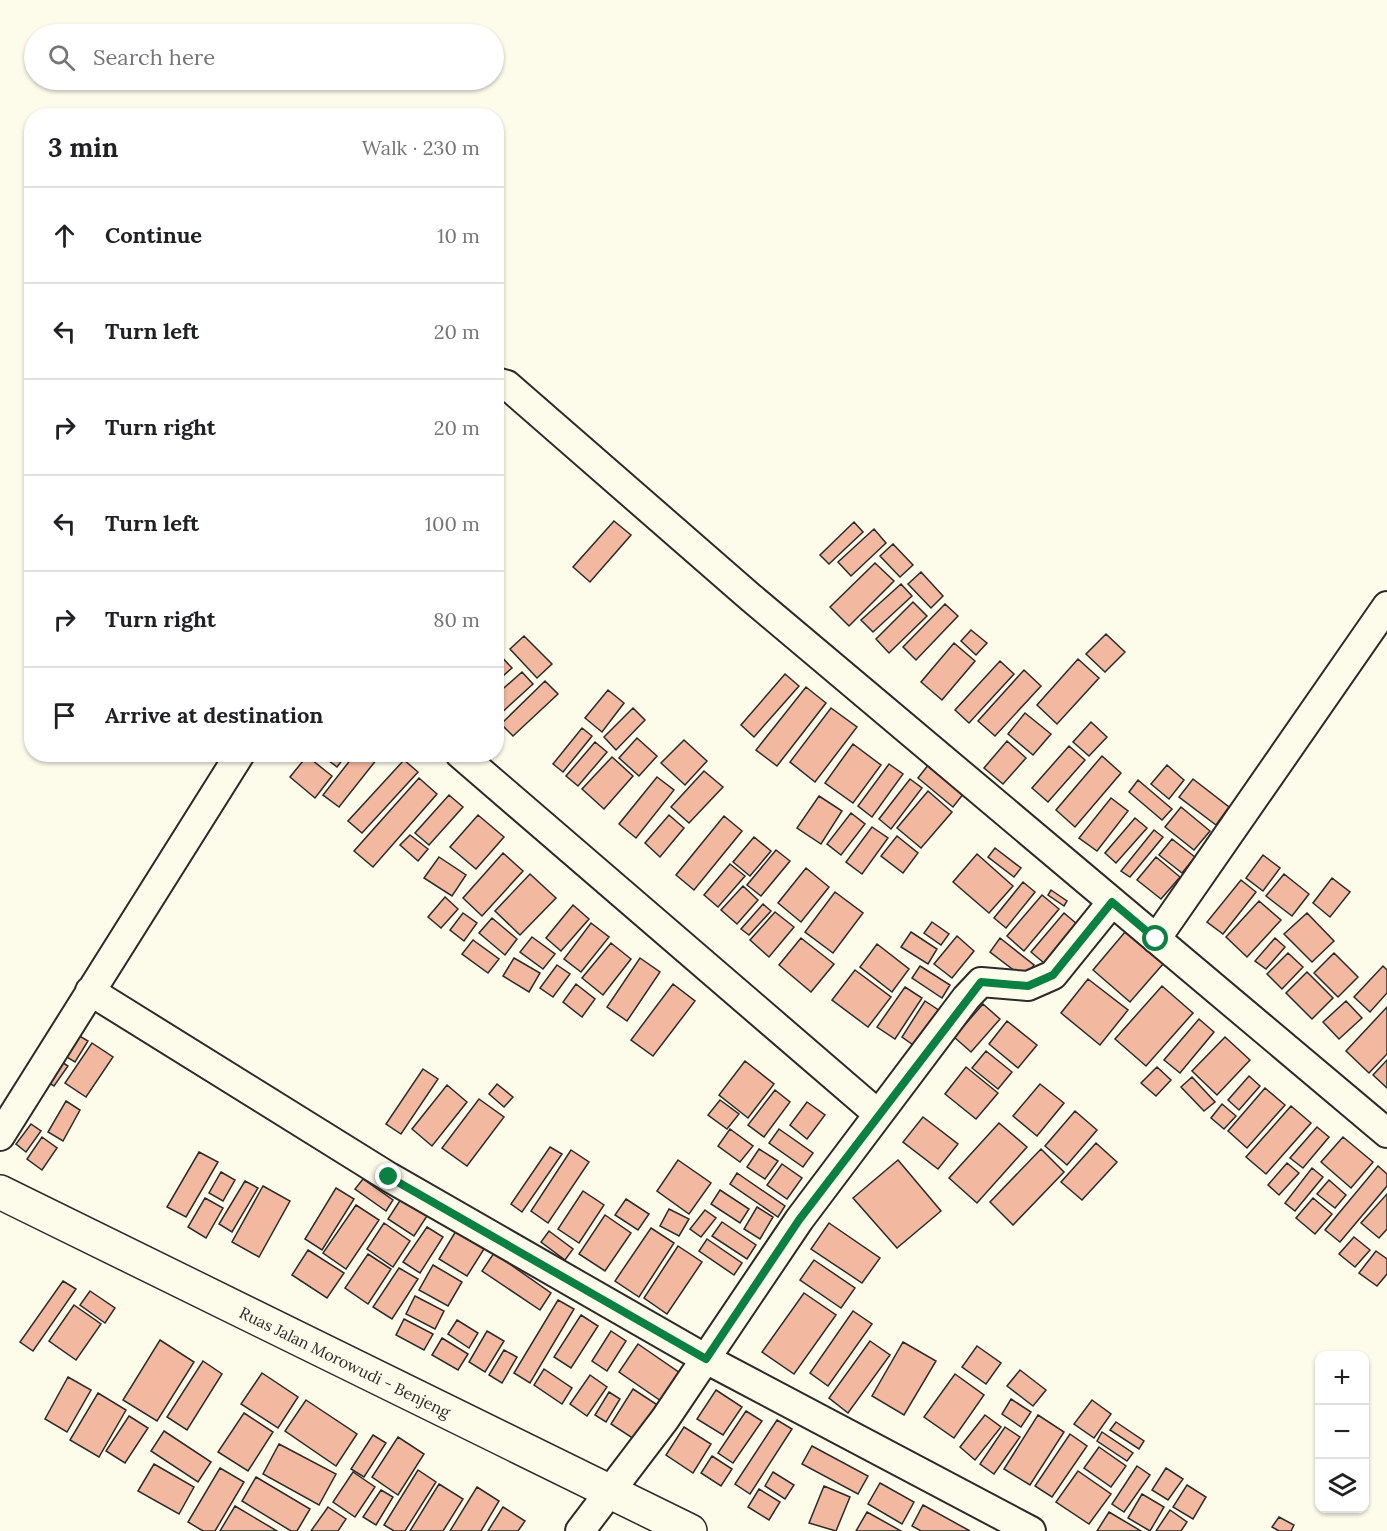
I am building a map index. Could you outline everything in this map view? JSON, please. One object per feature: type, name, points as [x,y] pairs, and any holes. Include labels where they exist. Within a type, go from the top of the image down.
[{"type":"main road","name":"Ruas Jalan Morowudi - Benjeng","points":[[0,1192],[608,1493],[690,1531]]},
{"type":"street","points":[[504,384],[749,596],[1387,1133]]},
{"type":"street","points":[[1156,939],[1387,606]]},
{"type":"street","points":[[0,1136],[235,762]]},
{"type":"street","points":[[469,762],[878,1114]]},
{"type":"street","points":[[580,1531],[665,1419],[799,1220],[981,982],[1028,986],[1053,975],[1112,902]]},
{"type":"street","points":[[90,991],[389,1177],[706,1359],[1031,1531]]},
{"type":"building","points":[[614,521],[631,535],[590,582],[573,567]]},
{"type":"building","points":[[854,522],[863,532],[829,564],[820,555]]},
{"type":"building","points":[[874,529],[886,543],[851,576],[838,562]]},
{"type":"building","points":[[893,544],[913,565],[900,577],[880,556]]},
{"type":"building","points":[[875,563],[894,581],[849,626],[830,607]]},
{"type":"building","points":[[921,572],[943,596],[931,608],[908,584]]},
{"type":"building","points":[[901,584],[912,596],[873,632],[861,620]]},
{"type":"building","points":[[913,602],[927,616],[889,653],[876,639]]},
{"type":"building","points":[[945,604],[958,616],[916,660],[903,647]]},
{"type":"building","points":[[971,630],[987,643],[976,655],[961,641]]},
{"type":"building","points":[[1106,634],[1125,652],[1105,672],[1086,654]]},
{"type":"building","points":[[524,636],[552,664],[537,678],[510,649]]},
{"type":"building","points":[[954,643],[975,661],[942,700],[921,682]]},
{"type":"building","points":[[504,659],[512,668],[504,675]]},
{"type":"building","points":[[1078,659],[1099,678],[1057,724],[1037,705]]},
{"type":"building","points":[[1000,661],[1014,674],[969,723],[955,710]]},
{"type":"building","points":[[1024,670],[1041,686],[995,736],[978,721]]},
{"type":"building","points":[[522,672],[533,684],[504,711],[504,688]]},
{"type":"building","points":[[785,674],[799,686],[754,737],[741,725]]},
{"type":"building","points":[[545,681],[558,694],[513,736],[504,727],[504,721]]},
{"type":"building","points":[[806,687],[826,703],[777,766],[756,750]]},
{"type":"building","points":[[608,690],[624,703],[602,732],[585,718]]},
{"type":"building","points":[[633,708],[645,720],[616,750],[604,737]]},
{"type":"building","points":[[831,708],[857,727],[815,782],[790,762]]},
{"type":"building","points":[[1025,713],[1051,734],[1033,755],[1008,734]]},
{"type":"building","points":[[1091,722],[1107,737],[1089,756],[1073,742]]},
{"type":"building","points":[[582,728],[592,736],[563,772],[553,764]]},
{"type":"building","points":[[637,738],[657,756],[639,776],[619,758]]},
{"type":"building","points":[[684,740],[707,761],[685,785],[661,763]]},
{"type":"building","points":[[1007,741],[1026,758],[1003,784],[984,768]]},
{"type":"building","points":[[595,742],[607,752],[578,786],[566,776]]},
{"type":"building","points":[[853,744],[881,765],[853,803],[825,783]]},
{"type":"building","points":[[1069,746],[1085,760],[1048,802],[1032,788]]},
{"type":"building","points":[[1102,756],[1121,773],[1075,827],[1056,810]]},
{"type":"building","points":[[612,757],[633,776],[604,809],[582,789]]},
{"type":"building","points":[[302,762],[314,762],[332,776],[315,798],[290,777]]},
{"type":"building","points":[[330,762],[341,762],[337,767]]},
{"type":"building","points":[[349,762],[375,762],[339,807],[323,795]]},
{"type":"building","points":[[402,762],[406,762],[418,772],[362,833],[348,821]]},
{"type":"building","points":[[889,764],[903,774],[872,817],[858,806]]},
{"type":"building","points":[[929,764],[964,793],[953,807],[918,778]]},
{"type":"building","points":[[1167,765],[1184,780],[1169,799],[1151,784]]},
{"type":"building","points":[[704,771],[723,787],[689,823],[671,807]]},
{"type":"building","points":[[657,777],[674,790],[636,838],[619,824]]},
{"type":"building","points":[[419,778],[437,794],[373,867],[354,851]]},
{"type":"building","points":[[910,779],[922,788],[891,829],[879,819]]},
{"type":"building","points":[[1193,779],[1229,807],[1216,825],[1179,797]]},
{"type":"building","points":[[1138,780],[1172,809],[1162,820],[1129,792]]},
{"type":"building","points":[[928,791],[952,812],[921,848],[897,828]]},
{"type":"building","points":[[449,795],[463,807],[429,845],[415,833]]},
{"type":"building","points":[[819,796],[842,811],[821,844],[797,828]]},
{"type":"building","points":[[1111,798],[1128,811],[1097,851],[1079,838]]},
{"type":"building","points":[[1181,807],[1210,831],[1194,850],[1165,827]]},
{"type":"building","points":[[851,813],[865,824],[841,855],[827,844]]},
{"type":"building","points":[[478,815],[504,837],[476,869],[450,847]]},
{"type":"building","points":[[669,815],[684,828],[660,857],[645,843]]},
{"type":"building","points":[[724,816],[742,831],[694,890],[676,875]]},
{"type":"building","points":[[1135,818],[1147,828],[1116,863],[1105,853]]},
{"type":"building","points":[[872,827],[888,838],[862,874],[846,862]]},
{"type":"building","points":[[1154,830],[1163,837],[1130,877],[1121,871]]},
{"type":"building","points":[[410,835],[428,849],[418,861],[400,845]]},
{"type":"building","points":[[897,836],[918,853],[903,873],[881,856]]},
{"type":"building","points":[[754,837],[771,851],[750,876],[733,862]]},
{"type":"building","points":[[1172,839],[1195,857],[1182,873],[1159,855]]},
{"type":"building","points":[[995,848],[1021,868],[1014,877],[988,857]]},
{"type":"building","points":[[776,850],[790,861],[761,896],[747,885]]},
{"type":"building","points":[[503,853],[523,871],[482,916],[463,898]]},
{"type":"building","points":[[977,854],[1013,886],[989,913],[953,882]]},
{"type":"building","points":[[1263,855],[1280,868],[1263,891],[1246,878]]},
{"type":"building","points":[[439,857],[466,875],[452,896],[424,878]]},
{"type":"building","points":[[1156,857],[1180,877],[1161,899],[1137,880]]},
{"type":"building","points":[[730,864],[745,876],[718,907],[704,895]]},
{"type":"building","points":[[806,868],[829,887],[801,922],[778,903]]},
{"type":"building","points":[[530,874],[556,898],[520,935],[495,911]]},
{"type":"building","points":[[1284,874],[1309,894],[1292,916],[1266,896]]},
{"type":"building","points":[[1332,878],[1350,892],[1330,917],[1313,903]]},
{"type":"building","points":[[1241,880],[1256,892],[1223,934],[1207,922]]},
{"type":"building","points":[[1023,882],[1035,892],[1006,928],[994,918]]},
{"type":"building","points":[[743,886],[758,900],[737,924],[721,910]]},
{"type":"building","points":[[1051,890],[1067,901],[1064,906],[1048,895]]},
{"type":"building","points":[[835,892],[863,913],[833,953],[805,932]]},
{"type":"building","points":[[1042,895],[1059,909],[1024,951],[1007,936]]},
{"type":"building","points":[[445,897],[458,909],[441,928],[428,917]]},
{"type":"building","points":[[1259,901],[1281,920],[1247,957],[1226,937]]},
{"type":"building","points":[[763,904],[771,911],[749,935],[741,929]]},
{"type":"building","points":[[573,905],[589,919],[561,951],[546,938]]},
{"type":"building","points":[[775,912],[794,927],[769,957],[750,940]]},
{"type":"building","points":[[463,913],[477,923],[464,941],[450,930]]},
{"type":"building","points":[[1064,913],[1077,924],[1044,963],[1031,952]]},
{"type":"building","points":[[1307,913],[1334,941],[1312,962],[1284,934]]},
{"type":"building","points":[[492,918],[517,939],[505,955],[479,933]]},
{"type":"building","points":[[932,922],[949,934],[941,945],[924,933]]},
{"type":"building","points":[[591,923],[609,937],[581,972],[564,959]]},
{"type":"building","points":[[911,932],[937,949],[928,964],[901,947]]},
{"type":"building","points":[[1125,932],[1163,964],[1130,1002],[1093,970]]},
{"type":"building","points":[[957,936],[974,951],[952,978],[934,964]]},
{"type":"building","points":[[532,937],[555,954],[543,969],[520,952]]},
{"type":"building","points":[[801,938],[834,964],[811,992],[779,965]]},
{"type":"building","points":[[1000,938],[1034,965],[1024,978],[990,952]]},
{"type":"building","points":[[1275,938],[1285,947],[1266,969],[1255,961]]},
{"type":"building","points":[[473,940],[499,959],[488,973],[462,954]]},
{"type":"building","points":[[611,943],[631,959],[603,995],[582,978]]},
{"type":"building","points":[[877,944],[909,969],[892,992],[860,967]]},
{"type":"building","points":[[1288,953],[1303,967],[1282,989],[1267,974]]},
{"type":"building","points":[[1334,953],[1358,977],[1338,997],[1314,973]]},
{"type":"building","points":[[514,958],[540,973],[529,992],[503,976]]},
{"type":"building","points":[[640,958],[660,972],[627,1021],[607,1007]]},
{"type":"building","points":[[557,965],[570,974],[553,997],[540,988]]},
{"type":"building","points":[[920,966],[950,985],[942,998],[912,978]]},
{"type":"building","points":[[1383,966],[1387,970],[1387,993],[1370,1012],[1354,997]]},
{"type":"building","points":[[855,970],[891,997],[868,1027],[832,1000]]},
{"type":"building","points":[[1307,972],[1333,998],[1312,1019],[1286,993]]},
{"type":"building","points":[[1088,979],[1128,1010],[1100,1045],[1061,1013]]},
{"type":"building","points":[[576,984],[595,999],[582,1017],[563,1002]]},
{"type":"building","points":[[673,984],[695,1001],[653,1056],[631,1040]]},
{"type":"building","points":[[1162,986],[1193,1013],[1146,1066],[1115,1039]]},
{"type":"building","points":[[905,987],[922,998],[895,1039],[877,1027]]},
{"type":"building","points":[[925,1001],[940,1011],[916,1047],[902,1037]]},
{"type":"building","points":[[1346,1001],[1362,1018],[1339,1039],[1323,1022]]},
{"type":"building","points":[[983,1004],[1000,1019],[971,1052],[954,1037]]},
{"type":"building","points":[[1387,1007],[1387,1054],[1369,1073],[1346,1051]]},
{"type":"building","points":[[1199,1019],[1214,1032],[1180,1073],[1164,1060]]},
{"type":"building","points":[[1007,1021],[1037,1045],[1018,1068],[989,1044]]},
{"type":"building","points":[[73,1032],[88,1041],[75,1062],[60,1053]]},
{"type":"building","points":[[1225,1037],[1250,1060],[1217,1095],[1192,1071]]},
{"type":"building","points":[[92,1043],[113,1057],[86,1097],[65,1083]]},
{"type":"building","points":[[986,1051],[1012,1072],[998,1089],[972,1068]]},
{"type":"building","points":[[57,1059],[68,1066],[54,1086],[43,1079]]},
{"type":"building","points":[[1387,1060],[1387,1088],[1373,1075]]},
{"type":"building","points":[[745,1061],[774,1084],[748,1118],[719,1095]]},
{"type":"building","points":[[966,1067],[998,1093],[976,1119],[945,1094]]},
{"type":"building","points":[[1157,1067],[1171,1080],[1156,1096],[1141,1083]]},
{"type":"building","points":[[423,1069],[438,1079],[401,1134],[386,1124]]},
{"type":"building","points":[[1249,1076],[1260,1086],[1239,1110],[1228,1100]]},
{"type":"building","points":[[1192,1077],[1215,1102],[1204,1111],[1181,1087]]},
{"type":"building","points":[[497,1084],[513,1097],[504,1107],[489,1094]]},
{"type":"building","points":[[1040,1084],[1064,1103],[1037,1136],[1013,1116]]},
{"type":"building","points":[[447,1085],[467,1102],[432,1146],[412,1129]]},
{"type":"building","points":[[1265,1088],[1285,1105],[1247,1148],[1228,1131]]},
{"type":"building","points":[[775,1090],[790,1102],[764,1137],[748,1125]]},
{"type":"building","points":[[479,1099],[504,1117],[467,1166],[442,1148]]},
{"type":"building","points":[[720,1100],[739,1114],[727,1129],[708,1115]]},
{"type":"building","points":[[66,1101],[80,1110],[63,1141],[48,1132]]},
{"type":"building","points":[[807,1102],[825,1115],[807,1139],[790,1125]]},
{"type":"building","points":[[1222,1104],[1236,1116],[1224,1129],[1211,1118]]},
{"type":"building","points":[[1291,1106],[1311,1123],[1266,1174],[1246,1157]]},
{"type":"building","points":[[1075,1111],[1097,1130],[1067,1165],[1045,1146]]},
{"type":"building","points":[[923,1117],[958,1144],[938,1169],[903,1142]]},
{"type":"building","points":[[999,1123],[1027,1147],[977,1203],[949,1178]]},
{"type":"building","points":[[31,1124],[41,1131],[26,1152],[16,1144]]},
{"type":"building","points":[[1317,1127],[1329,1137],[1303,1168],[1290,1158]]},
{"type":"building","points":[[730,1129],[753,1146],[740,1162],[718,1146]]},
{"type":"building","points":[[779,1129],[813,1153],[803,1167],[769,1143]]},
{"type":"building","points":[[42,1137],[57,1148],[42,1170],[27,1159]]},
{"type":"building","points":[[1343,1137],[1373,1162],[1351,1188],[1321,1162]]},
{"type":"building","points":[[1096,1143],[1117,1162],[1082,1200],[1061,1182]]},
{"type":"building","points":[[550,1147],[562,1154],[522,1212],[511,1204]]},
{"type":"building","points":[[759,1149],[778,1161],[765,1179],[747,1167]]},
{"type":"building","points":[[1041,1149],[1064,1172],[1013,1225],[990,1202]]},
{"type":"building","points":[[571,1150],[589,1162],[548,1223],[531,1211]]},
{"type":"building","points":[[199,1152],[218,1162],[186,1217],[167,1207]]},
{"type":"building","points":[[678,1160],[711,1183],[689,1214],[657,1191]]},
{"type":"building","points":[[898,1160],[941,1211],[897,1248],[853,1198]]},
{"type":"building","points":[[1287,1163],[1299,1173],[1279,1195],[1268,1185]]},
{"type":"building","points":[[782,1164],[802,1178],[787,1199],[767,1185]]},
{"type":"building","points":[[1378,1166],[1387,1174],[1387,1186],[1340,1242],[1325,1230]]},
{"type":"building","points":[[1312,1168],[1323,1177],[1295,1211],[1285,1203]]},
{"type":"building","points":[[221,1172],[235,1180],[223,1201],[209,1193]]},
{"type":"building","points":[[737,1173],[785,1206],[778,1217],[730,1184]]},
{"type":"building","points":[[363,1179],[393,1200],[386,1211],[355,1189]]},
{"type":"building","points":[[1329,1180],[1346,1195],[1335,1208],[1317,1194]]},
{"type":"building","points":[[245,1181],[258,1188],[232,1232],[219,1224]]},
{"type":"building","points":[[263,1186],[290,1201],[259,1257],[232,1242]]},
{"type":"building","points":[[336,1188],[354,1199],[322,1250],[305,1239]]},
{"type":"building","points":[[720,1190],[749,1209],[740,1223],[711,1204]]},
{"type":"building","points":[[583,1191],[604,1205],[579,1243],[558,1229]]},
{"type":"building","points":[[1387,1194],[1387,1229],[1379,1238],[1361,1223]]},
{"type":"building","points":[[205,1198],[223,1208],[206,1238],[188,1227]]},
{"type":"building","points":[[1313,1198],[1332,1214],[1315,1234],[1296,1218]]},
{"type":"building","points":[[401,1199],[427,1216],[414,1236],[388,1219]]},
{"type":"building","points":[[626,1199],[649,1214],[638,1230],[615,1215]]},
{"type":"building","points":[[356,1205],[379,1220],[346,1269],[323,1253]]},
{"type":"building","points":[[757,1207],[773,1217],[760,1239],[744,1229]]},
{"type":"building","points":[[669,1209],[689,1219],[679,1236],[660,1226]]},
{"type":"building","points":[[705,1210],[716,1218],[701,1237],[690,1229]]},
{"type":"building","points":[[605,1215],[631,1233],[605,1271],[579,1254]]},
{"type":"building","points":[[722,1222],[756,1245],[747,1259],[712,1236]]},
{"type":"building","points":[[384,1223],[410,1241],[393,1267],[367,1249]]},
{"type":"building","points":[[829,1223],[880,1258],[862,1283],[811,1249]]},
{"type":"building","points":[[427,1227],[443,1237],[420,1273],[403,1262]]},
{"type":"building","points":[[651,1228],[674,1243],[639,1297],[615,1281]]},
{"type":"building","points":[[456,1231],[484,1249],[467,1276],[439,1259]]},
{"type":"building","points":[[549,1231],[573,1249],[565,1260],[541,1242]]},
{"type":"building","points":[[1354,1237],[1370,1250],[1355,1267],[1339,1254]]},
{"type":"building","points":[[707,1239],[742,1263],[734,1275],[699,1251]]},
{"type":"building","points":[[678,1246],[702,1262],[667,1314],[644,1298]]},
{"type":"building","points":[[308,1250],[344,1273],[327,1298],[292,1275]]},
{"type":"building","points":[[1376,1251],[1387,1259],[1387,1274],[1377,1286],[1359,1273]]},
{"type":"building","points":[[494,1253],[551,1293],[540,1310],[482,1271]]},
{"type":"building","points":[[368,1254],[391,1269],[368,1304],[345,1288]]},
{"type":"building","points":[[814,1260],[855,1288],[841,1308],[800,1280]]},
{"type":"building","points":[[433,1265],[462,1282],[448,1306],[419,1290]]},
{"type":"building","points":[[399,1268],[418,1279],[392,1319],[373,1307]]},
{"type":"building","points":[[63,1281],[76,1289],[33,1351],[20,1342]]},
{"type":"building","points":[[90,1291],[115,1308],[105,1323],[80,1305]]},
{"type":"building","points":[[804,1293],[836,1315],[794,1374],[762,1352]]},
{"type":"building","points":[[415,1296],[444,1311],[435,1329],[406,1314]]},
{"type":"building","points":[[558,1300],[574,1309],[530,1383],[514,1373]]},
{"type":"building","points":[[74,1305],[101,1324],[76,1360],[49,1341]]},
{"type":"building","points":[[853,1311],[872,1324],[828,1386],[810,1373]]},
{"type":"building","points":[[581,1315],[598,1326],[571,1368],[554,1357]]},
{"type":"building","points":[[404,1319],[433,1334],[424,1350],[396,1335]]},
{"type":"building","points":[[457,1320],[478,1333],[469,1348],[448,1334]]},
{"type":"building","points":[[487,1331],[504,1341],[485,1372],[469,1362]]},
{"type":"building","points":[[611,1331],[626,1341],[607,1371],[592,1361]]},
{"type":"building","points":[[442,1338],[468,1354],[458,1370],[432,1355]]},
{"type":"building","points":[[160,1340],[194,1362],[157,1421],[123,1400]]},
{"type":"building","points":[[870,1341],[890,1355],[848,1413],[829,1398]]},
{"type":"building","points":[[903,1342],[936,1361],[904,1415],[872,1396]]},
{"type":"building","points":[[638,1344],[680,1373],[661,1401],[619,1372]]},
{"type":"building","points":[[977,1346],[1001,1363],[986,1384],[962,1367]]},
{"type":"building","points":[[504,1350],[517,1357],[502,1383],[489,1375]]},
{"type":"building","points":[[203,1361],[222,1374],[187,1430],[167,1417]]},
{"type":"building","points":[[544,1369],[572,1388],[562,1404],[534,1385]]},
{"type":"building","points":[[1020,1370],[1046,1390],[1033,1406],[1007,1386]]},
{"type":"building","points":[[262,1373],[298,1397],[278,1428],[241,1404]]},
{"type":"building","points":[[955,1374],[984,1395],[954,1438],[924,1417]]},
{"type":"building","points":[[590,1375],[607,1387],[587,1416],[570,1404]]},
{"type":"building","points":[[68,1377],[91,1390],[67,1432],[45,1419]]},
{"type":"building","points":[[633,1389],[659,1406],[637,1441],[611,1424]]},
{"type":"building","points":[[716,1390],[742,1407],[723,1435],[697,1419]]},
{"type":"building","points":[[609,1392],[620,1399],[606,1422],[595,1415]]},
{"type":"building","points":[[98,1393],[126,1410],[99,1457],[70,1440]]},
{"type":"building","points":[[1011,1399],[1031,1412],[1021,1427],[1002,1414]]},
{"type":"building","points":[[306,1400],[357,1434],[336,1466],[285,1431]]},
{"type":"building","points":[[1092,1400],[1111,1414],[1094,1438],[1074,1424]]},
{"type":"building","points":[[746,1411],[762,1421],[733,1463],[718,1453]]},
{"type":"building","points":[[244,1413],[273,1432],[248,1471],[218,1452]]},
{"type":"building","points":[[985,1415],[1001,1427],[975,1460],[960,1447]]},
{"type":"building","points":[[1038,1415],[1064,1432],[1030,1485],[1004,1469]]},
{"type":"building","points":[[129,1416],[148,1428],[125,1463],[106,1451]]},
{"type":"building","points":[[777,1420],[792,1429],[750,1494],[735,1484]]},
{"type":"building","points":[[1116,1422],[1144,1441],[1139,1449],[1110,1430]]},
{"type":"building","points":[[684,1427],[711,1444],[693,1473],[666,1455]]},
{"type":"building","points":[[1005,1427],[1020,1437],[994,1474],[980,1464]]},
{"type":"building","points":[[164,1431],[211,1462],[198,1482],[151,1451]]},
{"type":"building","points":[[1102,1432],[1133,1453],[1127,1461],[1097,1441]]},
{"type":"building","points":[[1070,1434],[1087,1446],[1052,1497],[1035,1486]]},
{"type":"building","points":[[373,1435],[386,1443],[364,1477],[351,1469]]},
{"type":"building","points":[[398,1437],[424,1454],[398,1495],[372,1477]]},
{"type":"building","points":[[279,1444],[336,1474],[319,1505],[263,1474]]},
{"type":"building","points":[[812,1446],[868,1476],[858,1494],[802,1464]]},
{"type":"building","points":[[1099,1447],[1126,1466],[1111,1487],[1084,1468]]},
{"type":"building","points":[[712,1456],[732,1469],[721,1486],[701,1473]]},
{"type":"building","points":[[154,1464],[194,1487],[179,1514],[138,1491]]},
{"type":"building","points":[[1137,1466],[1150,1475],[1124,1512],[1112,1504]]},
{"type":"building","points":[[220,1468],[244,1482],[215,1531],[203,1531],[188,1522]]},
{"type":"building","points":[[1166,1468],[1183,1479],[1168,1500],[1152,1490]]},
{"type":"building","points":[[418,1470],[436,1482],[405,1531],[394,1531],[384,1525]]},
{"type":"building","points":[[1078,1471],[1111,1494],[1089,1524],[1056,1502]]},
{"type":"building","points":[[353,1472],[375,1487],[355,1517],[333,1502]]},
{"type":"building","points":[[773,1472],[794,1485],[785,1499],[765,1486]]},
{"type":"building","points":[[256,1477],[310,1509],[297,1531],[291,1531],[242,1501]]},
{"type":"building","points":[[880,1483],[914,1502],[902,1524],[868,1504]]},
{"type":"building","points":[[439,1484],[463,1499],[443,1531],[410,1531]]},
{"type":"building","points":[[1187,1485],[1206,1497],[1193,1519],[1173,1507]]},
{"type":"building","points":[[824,1486],[850,1497],[836,1531],[809,1523]]},
{"type":"building","points":[[477,1487],[499,1501],[481,1531],[450,1531]]},
{"type":"building","points":[[759,1489],[780,1502],[769,1520],[748,1507]]},
{"type":"building","points":[[381,1490],[393,1497],[376,1525],[363,1517]]},
{"type":"building","points":[[1142,1494],[1164,1507],[1150,1531],[1128,1518]]},
{"type":"building","points":[[923,1505],[970,1531],[921,1531],[912,1526]]},
{"type":"building","points":[[235,1506],[277,1531],[220,1531]]},
{"type":"building","points":[[328,1507],[346,1519],[338,1531],[311,1531]]},
{"type":"building","points":[[503,1507],[525,1521],[518,1531],[488,1531]]},
{"type":"building","points":[[1170,1510],[1187,1522],[1181,1531],[1156,1531]]},
{"type":"building","points":[[867,1512],[901,1531],[856,1531]]},
{"type":"building","points":[[1109,1512],[1141,1531],[1097,1531]]},
{"type":"building","points":[[1279,1517],[1294,1525],[1291,1531],[1279,1531],[1272,1527]]},
{"type":"route","points":[[389,1177],[706,1359],[799,1220],[966,998],[981,982],[1028,986],[1053,975],[1112,902],[1156,939]]}]
